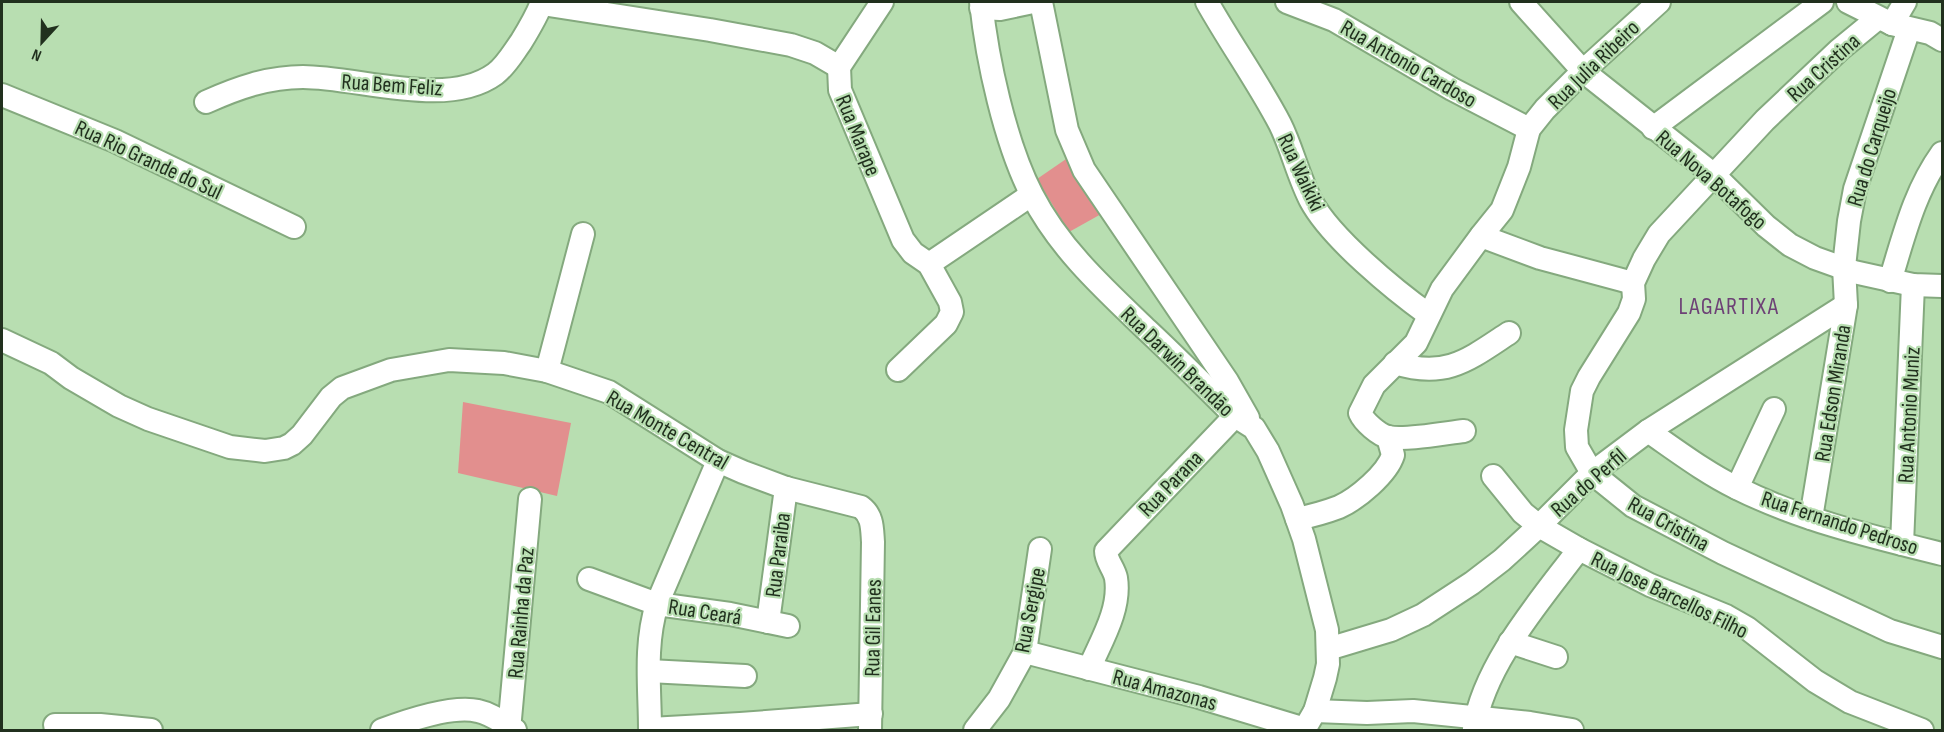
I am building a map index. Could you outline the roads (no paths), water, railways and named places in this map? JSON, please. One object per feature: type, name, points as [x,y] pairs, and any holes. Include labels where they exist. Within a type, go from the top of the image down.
[{"type":"street","name":"Rua Marape","points":[[882,2],[839,66],[840,90],[903,240],[913,253],[929,264]]},
{"type":"street","points":[[981,5],[999,9],[1034,2]]},
{"type":"street","points":[[1041,2],[1067,130],[1084,170],[1227,381],[1254,428]]},
{"type":"street","name":"Rua Waikiki","points":[[1207,2],[1280,125],[1311,201],[1324,219],[1378,274],[1429,315]]},
{"type":"street","name":"Rua Antonio Cardoso","points":[[1287,2],[1334,20],[1452,89],[1529,129]]},
{"type":"street","name":"Rua Nova Botafogo","points":[[1521,2],[1583,71],[1713,174],[1790,245],[1815,258],[1890,281],[1942,286]]},
{"type":"street","name":"Rua Julia Ribeiro","points":[[1529,129],[1545,109],[1583,71],[1659,2]]},
{"type":"street","points":[[1653,128],[1822,2]]},
{"type":"street","points":[[1848,2],[1916,28]]},
{"type":"street","name":"Rua do Carqueijo","points":[[1844,267],[1855,189],[1916,28],[1905,2]]},
{"type":"street","points":[[542,3],[791,45],[815,53],[839,66]]},
{"type":"street","name":"Rua Bem Feliz","points":[[206,102],[237,88],[282,78],[304,77],[418,90],[466,87],[487,79],[504,65],[526,34],[542,3]]},
{"type":"street","name":"Rua Darwin Brandão","points":[[981,5],[990,62],[1004,117],[1031,195],[1064,244],[1094,279],[1235,416],[1254,428],[1279,474],[1298,519],[1327,630],[1326,671],[1308,723]]},
{"type":"street","name":"Rua Cristina","points":[[1916,28],[1839,50],[1773,112],[1659,234],[1633,284],[1634,299],[1629,313],[1582,391],[1576,429],[1577,447],[1592,473],[1633,507],[1723,553],[1890,631],[1942,647]]},
{"type":"street","name":"Rua Rio Grande do Sul","points":[[2,96],[115,141],[294,227]]},
{"type":"street","points":[[1464,431],[1404,438],[1388,437],[1363,420],[1360,413],[1374,385],[1416,343],[1442,290],[1481,236],[1496,220],[1508,200],[1529,129]]},
{"type":"street","points":[[1890,281],[1911,211],[1928,174],[1942,153]]},
{"type":"street","points":[[898,370],[950,319],[950,302],[929,264],[1031,195]]},
{"type":"street","points":[[547,371],[583,234]]},
{"type":"street","points":[[1481,236],[1540,258],[1633,284]]},
{"type":"street","name":"Rua Edson Miranda","points":[[1811,518],[1846,304],[1844,267]]},
{"type":"street","name":"Rua Antonio Muniz","points":[[1902,544],[1913,285]]},
{"type":"street","name":"Rua do Perfil","points":[[1328,649],[1390,630],[1423,615],[1472,583],[1502,560],[1592,473],[1648,431],[1846,304]]},
{"type":"street","points":[[1395,363],[1413,369],[1428,370],[1446,367],[1471,358],[1509,333]]},
{"type":"street","name":"Rua Monte Central","points":[[2,340],[51,363],[71,378],[119,406],[147,418],[230,447],[265,451],[284,448],[292,444],[302,435],[331,397],[342,388],[391,370],[449,360],[504,363],[547,371],[609,392],[718,461],[786,488],[861,507],[869,514],[872,526]]},
{"type":"street","points":[[1737,488],[1774,409]]},
{"type":"street","name":"Rua Parana","points":[[1089,669],[1114,605],[1116,577],[1106,551],[1235,416]]},
{"type":"street","name":"Rua Fernando Pedroso","points":[[1648,431],[1737,488],[1811,518],[1942,554]]},
{"type":"street","points":[[1298,519],[1340,507],[1381,475],[1388,467],[1393,455],[1388,437]]},
{"type":"street","points":[[718,461],[657,604],[649,637],[650,730],[870,722]]},
{"type":"street","name":"Rua Jose Barcellos Filho","points":[[1493,476],[1523,513],[1539,526],[1650,585],[1726,616],[1747,628],[1815,681],[1850,702],[1922,730]]},
{"type":"street","name":"Rua Paraiba","points":[[778,624],[786,488]]},
{"type":"street","name":"Rua Rainha da Paz","points":[[511,730],[531,499]]},
{"type":"street","name":"Rua Gil Eanes","points":[[870,722],[872,526]]},
{"type":"street","name":"Rua Sergipe","points":[[975,730],[999,699],[1025,652],[1040,549]]},
{"type":"street","points":[[1474,724],[1485,690],[1510,642],[1579,549]]},
{"type":"street","name":"Rua Ceará","points":[[589,579],[657,604],[730,614],[778,624]]},
{"type":"street","points":[[1510,642],[1556,657]]},
{"type":"street","name":"Rua Amazonas","points":[[1025,652],[1308,723],[1367,713],[1413,711],[1474,724],[1572,730]]},
{"type":"street","points":[[648,671],[746,676]]},
{"type":"street","points":[[382,730],[407,721],[466,709],[489,715],[511,730]]},
{"type":"street","points":[[56,725],[100,725],[151,730]]},
{"type":"district","name":"LAGARTIXA","points":[[1729,306]]}]
